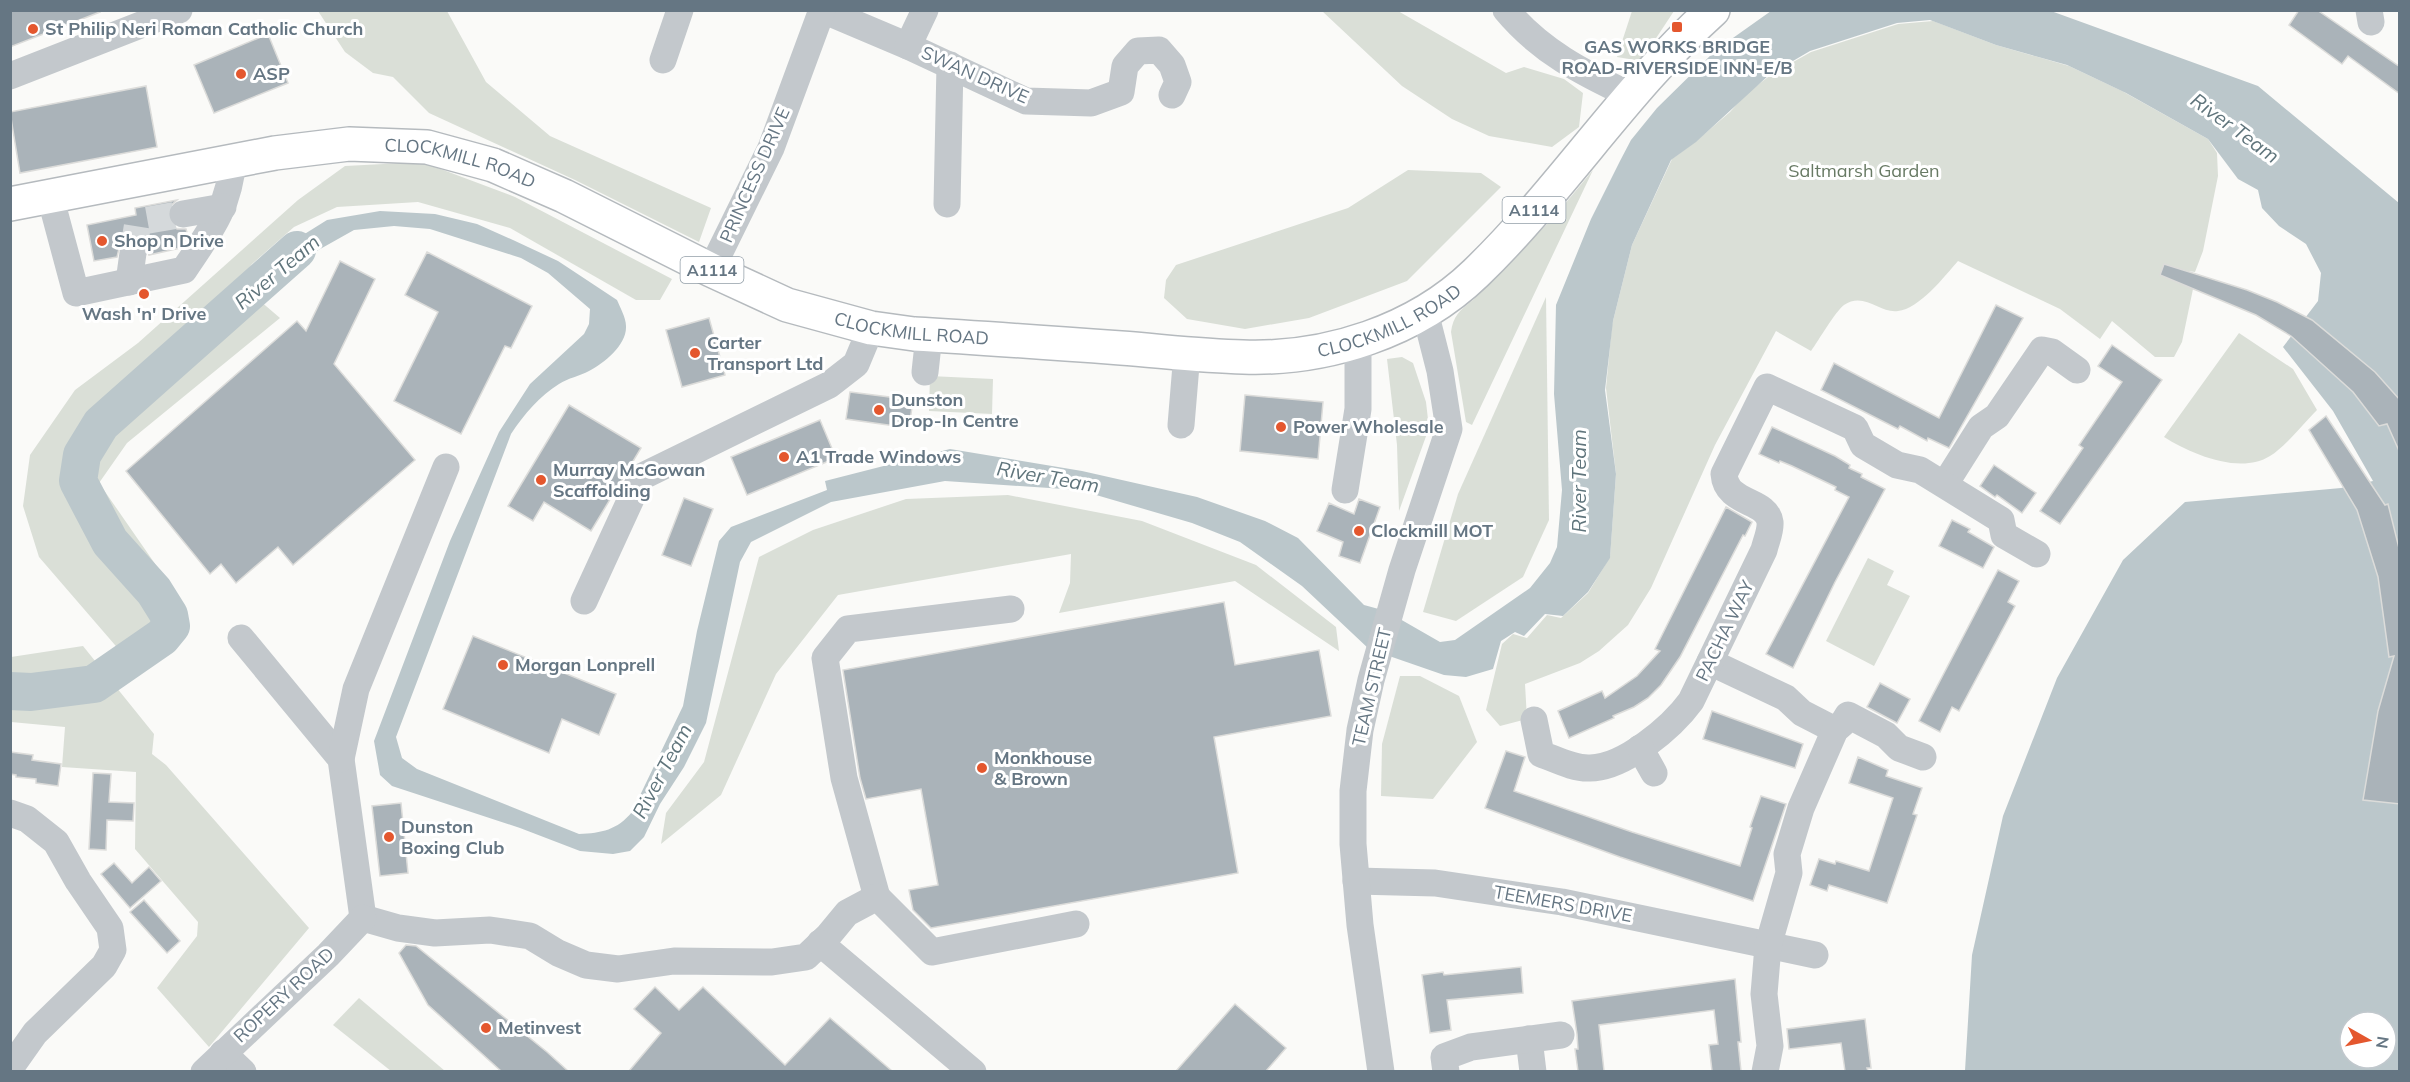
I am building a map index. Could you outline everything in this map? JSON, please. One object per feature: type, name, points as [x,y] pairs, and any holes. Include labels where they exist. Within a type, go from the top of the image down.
[{"type":"main road","name":"CLOCKMILL ROAD","points":[[10,204],[233,160],[349,144],[427,147],[493,165],[564,196],[711,270],[787,305],[871,328],[929,335],[1244,357],[1276,356],[1329,349],[1358,342],[1425,312],[1454,293],[1515,232],[1630,95],[1713,10]]},
{"type":"street","points":[[10,76],[178,10]]},
{"type":"street","points":[[663,60],[680,10]]},
{"type":"street","name":"SWAN DRIVE","points":[[822,10],[908,46],[1026,101],[1091,103],[1121,92],[1125,66],[1138,51],[1159,50],[1172,64],[1178,81],[1172,95]]},
{"type":"street","name":"PRINCESS DRIVE","points":[[711,270],[771,148],[822,10]]},
{"type":"street","points":[[908,46],[925,10]]},
{"type":"street","points":[[1507,11],[1527,34],[1554,56],[1584,74],[1630,95]]},
{"type":"street","points":[[947,204],[950,65]]},
{"type":"street","points":[[50,196],[76,293],[184,270],[220,218],[231,186],[233,160]]},
{"type":"street","points":[[183,214],[223,207]]},
{"type":"street","points":[[129,282],[134,253]]},
{"type":"street","name":"TEAM STREET","points":[[1381,1071],[1363,951],[1356,881],[1352,826],[1355,762],[1371,680],[1402,570],[1448,437],[1449,419],[1425,312]]},
{"type":"street","points":[[584,601],[641,477],[829,385],[856,364],[871,328]]},
{"type":"street","points":[[925,372],[929,335]]},
{"type":"street","points":[[1345,490],[1358,409],[1358,342]]},
{"type":"street","points":[[2037,554],[2004,535],[2001,520],[1946,484],[1982,427],[1997,416],[2042,350],[2052,352],[2077,370]]},
{"type":"street","points":[[1181,425],[1187,353]]},
{"type":"street","name":"PACHA WAY","points":[[1534,720],[1541,754],[1587,769],[1599,768],[1629,755],[1659,735],[1691,701],[1764,550],[1769,532],[1770,521],[1765,512],[1732,493],[1725,484],[1724,474],[1767,387],[1855,428],[1863,445],[1897,465],[1920,470],[1946,484]]},
{"type":"street","points":[[446,467],[356,689],[342,759],[363,918],[398,928],[435,933],[490,930],[530,936],[558,953],[586,965],[618,969],[674,961],[772,962],[806,957],[847,913],[876,897]]},
{"type":"street","points":[[1011,609],[848,629],[825,658],[844,778],[876,897],[932,952],[1076,924]]},
{"type":"street","points":[[241,638],[342,759]]},
{"type":"street","points":[[1710,662],[1785,698],[1802,713],[1835,730]]},
{"type":"street","points":[[1765,1071],[1770,1046],[1764,994],[1768,946],[1790,873],[1787,854],[1801,808],[1835,730],[1848,715],[1886,735],[1899,748],[1923,757]]},
{"type":"street","points":[[1640,748],[1654,773]]},
{"type":"street","points":[[10,813],[27,819],[56,842],[78,881],[110,928],[113,950],[104,966],[35,1033],[11,1067],[17,1071]]},
{"type":"street","name":"TEEMERS DRIVE","points":[[1356,881],[1435,883],[1551,900],[1815,955]]},
{"type":"street","name":"ROPERY ROAD","points":[[213,1062],[328,955],[363,918]]},
{"type":"street","points":[[820,943],[973,1071]]},
{"type":"street","points":[[1446,1071],[1444,1057],[1471,1047],[1561,1035]]},
{"type":"street","points":[[1528,1039],[1533,1071]]},
{"type":"street","points":[[213,1062],[243,1071]]},
{"type":"green space","points":[[318,11],[447,11],[486,82],[550,136],[711,208],[699,242],[575,180],[429,113],[393,77],[373,73],[345,52]]},
{"type":"green space","points":[[1322,11],[1398,11],[1506,73],[1524,67],[1564,79],[1583,93],[1579,127],[1552,147],[1489,136],[1452,119],[1402,86]]},
{"type":"green space","points":[[1632,11],[1674,11],[1641,61],[1617,57]]},
{"type":"green space","name":"Saltmarsh Garden","points":[[1933,21],[1996,45],[2069,66],[2122,91],[2208,139],[2217,153],[2218,176],[2203,251],[2195,272],[2188,271],[2184,285],[2193,289],[2182,342],[2174,357],[2155,357],[2112,321],[2100,339],[2060,309],[1958,261],[1931,291],[1906,309],[1892,311],[1858,300],[1844,305],[1811,351],[1776,331],[1715,445],[1651,588],[1628,625],[1599,651],[1580,663],[1525,684],[1527,719],[1500,726],[1486,710],[1502,644],[1513,634],[1527,638],[1547,615],[1561,618],[1588,593],[1610,557],[1616,474],[1606,388],[1612,325],[1632,245],[1672,159],[1730,112],[1746,94],[1772,74],[1811,52],[1898,24]]},
{"type":"green space","points":[[422,162],[515,197],[672,279],[660,300],[636,300],[510,228],[418,202],[337,207],[294,227],[252,264],[238,282],[280,318],[127,443],[99,483],[160,571],[159,626],[140,674],[39,557],[23,506],[30,455],[75,390],[138,343],[298,200],[345,166]]},
{"type":"green space","points":[[1408,170],[1481,173],[1501,187],[1407,281],[1309,318],[1245,329],[1187,319],[1164,298],[1166,280],[1176,265],[1348,208]]},
{"type":"green space","points":[[1593,170],[1472,425],[1466,422],[1451,332],[1455,317],[1554,217]]},
{"type":"green space","points":[[1546,297],[1549,520],[1523,577],[1456,621],[1423,612],[1458,494]]},
{"type":"green space","points":[[2239,333],[2293,369],[2317,410],[2288,441],[2270,456],[2258,461],[2230,463],[2188,450],[2164,437]]},
{"type":"green space","points":[[1402,357],[1413,363],[1426,402],[1429,428],[1399,511],[1397,445],[1387,359]]},
{"type":"green space","points":[[930,376],[993,379],[992,414],[929,411]]},
{"type":"green space","points":[[1008,495],[1142,521],[1256,565],[1336,627],[1339,651],[1235,581],[1059,613],[1070,583],[1071,554],[838,595],[776,674],[721,795],[661,844],[666,813],[704,762],[759,557],[813,530],[906,499]]},
{"type":"green space","points":[[1868,558],[1894,571],[1887,585],[1910,596],[1874,666],[1826,641]]},
{"type":"green space","points":[[83,646],[154,734],[152,754],[166,765],[309,928],[209,1047],[157,988],[197,936],[198,922],[135,849],[136,772],[62,767],[65,727],[11,722],[11,657]]},
{"type":"green space","points":[[1400,676],[1420,676],[1459,696],[1477,742],[1433,799],[1381,796],[1382,744]]},
{"type":"green space","points":[[359,998],[445,1071],[391,1071],[333,1025]]},
{"type":"water","points":[[1771,11],[2051,11],[2258,86],[2399,203],[2399,1071],[1965,1071],[1972,955],[2003,816],[2057,678],[2123,560],[2185,502],[2341,488],[2373,481],[2333,411],[2283,347],[2318,301],[2321,273],[2306,244],[2279,226],[2262,208],[2258,190],[2238,179],[2208,139],[2126,93],[2067,65],[1996,45],[1930,20],[1897,23],[1810,51],[1769,75],[1696,142],[1671,160],[1632,245],[1613,321],[1605,390],[1616,474],[1610,558],[1588,592],[1563,616],[1545,614],[1524,636],[1515,632],[1501,641],[1493,669],[1466,677],[1444,675],[1369,649],[1302,586],[1240,542],[1192,523],[1079,490],[945,481],[831,502],[751,542],[740,562],[706,723],[644,837],[630,851],[613,854],[580,851],[520,828],[392,786],[380,775],[374,741],[450,541],[499,432],[530,384],[584,334],[589,324],[590,309],[548,273],[521,258],[430,229],[394,226],[354,230],[306,257],[264,291],[251,277],[295,240],[327,220],[380,211],[435,214],[477,224],[558,261],[617,300],[621,309],[626,323],[625,333],[623,340],[613,353],[595,368],[563,382],[545,394],[511,434],[396,737],[402,758],[417,769],[579,834],[595,833],[615,827],[632,812],[683,706],[697,631],[719,541],[731,527],[827,490],[825,481],[950,449],[1082,471],[1197,497],[1265,521],[1298,538],[1364,605],[1386,611],[1440,642],[1455,640],[1530,588],[1550,563],[1557,547],[1562,490],[1554,394],[1556,305],[1591,219],[1631,140],[1657,108],[1716,50]]},
{"type":"building","name":"St Philip Neri Roman Catholic Church","points":[[10,10],[99,10],[100,12],[10,47]]},
{"type":"building","points":[[2299,10],[2317,10],[2400,67],[2400,94],[2348,56],[2342,64],[2289,25]]},
{"type":"building","name":"ASP","points":[[268,34],[288,83],[214,113],[194,65]]},
{"type":"building","points":[[146,86],[157,147],[20,173],[10,112]]},
{"type":"building","points":[[177,200],[168,208],[167,216],[177,229],[186,229],[188,236],[180,248],[149,255],[143,241],[128,238],[120,244],[117,257],[94,261],[87,225],[136,215],[135,208]]},
{"type":"building","points":[[427,252],[532,306],[511,348],[505,346],[461,434],[394,401],[438,312],[405,295]]},
{"type":"building","points":[[340,261],[375,279],[334,364],[415,460],[293,565],[278,547],[236,583],[221,564],[210,574],[126,471],[297,321],[306,331]]},
{"type":"building","points":[[2164,264],[2247,290],[2312,320],[2375,372],[2400,400],[2400,453],[2387,424],[2379,426],[2353,392],[2291,336],[2256,315],[2160,275]]},
{"type":"building","points":[[1996,305],[2023,318],[1949,448],[1928,438],[1927,441],[1900,426],[1898,429],[1821,390],[1834,363],[1939,418]]},
{"type":"building","name":"Carter Transport Ltd","points":[[709,318],[725,375],[682,387],[666,330]]},
{"type":"building","points":[[2112,345],[2162,380],[2060,524],[2040,511],[2083,448],[2079,445],[2122,382],[2098,366]]},
{"type":"building","name":"Dunston Drop-In Centre","points":[[850,392],[913,400],[909,428],[846,419]]},
{"type":"building","name":"Power Wholesale","points":[[1245,395],[1323,402],[1318,459],[1240,451]]},
{"type":"building","name":"Murray McGowan Scaffolding","points":[[569,405],[641,448],[591,531],[544,502],[533,521],[508,506]]},
{"type":"building","points":[[2326,416],[2385,505],[2388,504],[2400,552],[2400,804],[2363,800],[2378,711],[2394,656],[2389,657],[2378,577],[2357,510],[2309,430]]},
{"type":"building","name":"A1 Trade Windows","points":[[820,420],[836,458],[747,495],[731,457]]},
{"type":"building","points":[[1772,427],[1835,456],[1850,465],[1849,468],[1862,474],[1861,477],[1885,489],[1835,582],[1793,668],[1766,654],[1849,497],[1835,490],[1836,487],[1792,466],[1759,454]]},
{"type":"building","points":[[1994,465],[2036,493],[2022,513],[1980,486]]},
{"type":"building","points":[[684,498],[713,509],[691,566],[662,555]]},
{"type":"building","name":"Clockmill MOT","points":[[1359,499],[1380,507],[1360,563],[1339,556],[1343,542],[1317,531],[1329,503],[1354,514]]},
{"type":"building","points":[[1726,507],[1752,522],[1745,536],[1743,535],[1680,657],[1661,685],[1648,698],[1634,707],[1569,738],[1558,711],[1602,691],[1605,698],[1637,676],[1660,651],[1655,649]]},
{"type":"building","points":[[1952,520],[1970,529],[1968,532],[1994,547],[1983,568],[1939,546]]},
{"type":"building","points":[[1998,570],[2019,581],[2008,602],[2015,606],[1959,711],[1952,707],[1940,732],[1919,721]]},
{"type":"building","name":"Monkhouse & Brown","points":[[1224,602],[1235,665],[1319,650],[1331,716],[1214,737],[1238,873],[931,928],[913,910],[909,890],[938,885],[921,789],[866,799],[860,778],[843,670]]},
{"type":"building","name":"Morgan Lonprell","points":[[473,636],[616,694],[599,735],[562,719],[549,753],[443,709]]},
{"type":"building","points":[[1880,683],[1910,699],[1897,723],[1867,707]]},
{"type":"building","points":[[1712,711],[1803,744],[1795,768],[1703,739]]},
{"type":"building","points":[[1506,751],[1525,757],[1514,791],[1740,866],[1761,796],[1786,804],[1753,901],[1620,857],[1485,808]]},
{"type":"building","points":[[10,752],[33,755],[32,760],[61,764],[58,786],[36,783],[36,779],[16,777],[10,774]]},
{"type":"building","points":[[1858,757],[1888,770],[1886,776],[1922,788],[1913,814],[1917,815],[1887,903],[1829,885],[1827,891],[1810,885],[1819,859],[1835,864],[1836,861],[1869,871],[1893,798],[1849,783]]},
{"type":"building","points":[[93,773],[111,774],[109,802],[134,803],[133,821],[107,820],[106,850],[89,849]]},
{"type":"building","points":[[401,803],[408,873],[380,876],[372,806]]},
{"type":"building","points":[[114,863],[132,883],[149,867],[161,881],[130,908],[101,874]]},
{"type":"building","points":[[144,900],[180,941],[167,953],[130,912]]},
{"type":"building","name":"Metinvest","points":[[406,945],[416,946],[568,1071],[501,1071],[428,1005],[399,953]]},
{"type":"building","points":[[1521,967],[1523,993],[1447,1000],[1451,1030],[1430,1033],[1422,975]]},
{"type":"building","points":[[1735,979],[1741,1042],[1738,1042],[1741,1071],[1712,1071],[1709,1045],[1718,1044],[1714,1010],[1599,1025],[1604,1071],[1578,1071],[1575,1049],[1578,1049],[1577,1034],[1572,1001]]},
{"type":"building","points":[[655,987],[679,1010],[703,987],[785,1065],[830,1018],[892,1071],[629,1071],[661,1033],[634,1009]]},
{"type":"building","points":[[1235,1004],[1286,1048],[1266,1071],[1176,1071]]},
{"type":"building","points":[[1865,1019],[1871,1068],[1867,1068],[1868,1071],[1845,1071],[1841,1043],[1789,1049],[1787,1029]]},
{"type":"waterway","name":"River Team","points":[[10,691],[31,692],[94,684],[162,637],[171,626],[169,615],[154,591],[110,542],[78,481],[82,455],[101,424],[297,250]]},
{"type":"tunnel","points":[[133,253],[138,222],[183,214]]},
{"type":"place","name":"GAS WORKS BRIDGE ROAD-RIVERSIDE INN-E/B","points":[[1677,27]]},
{"type":"place","name":"St Philip Neri Roman Catholic Church","points":[[33,29]]},
{"type":"place","name":"ASP","points":[[241,74]]},
{"type":"place","name":"Shop n Drive","points":[[102,241]]},
{"type":"place","name":"Wash 'n' Drive","points":[[144,294]]},
{"type":"place","name":"Carter Transport Ltd","points":[[695,353]]},
{"type":"place","name":"Dunston Drop-In Centre","points":[[879,410]]},
{"type":"place","name":"Power Wholesale","points":[[1281,427]]},
{"type":"place","name":"A1 Trade Windows","points":[[784,457]]},
{"type":"place","name":"Murray McGowan Scaffolding","points":[[541,480]]},
{"type":"place","name":"Clockmill MOT","points":[[1359,531]]},
{"type":"place","name":"Morgan Lonprell","points":[[503,665]]},
{"type":"place","name":"Monkhouse & Brown","points":[[982,768]]},
{"type":"place","name":"Dunston Boxing Club","points":[[389,837]]},
{"type":"place","name":"Metinvest","points":[[486,1028]]}]
